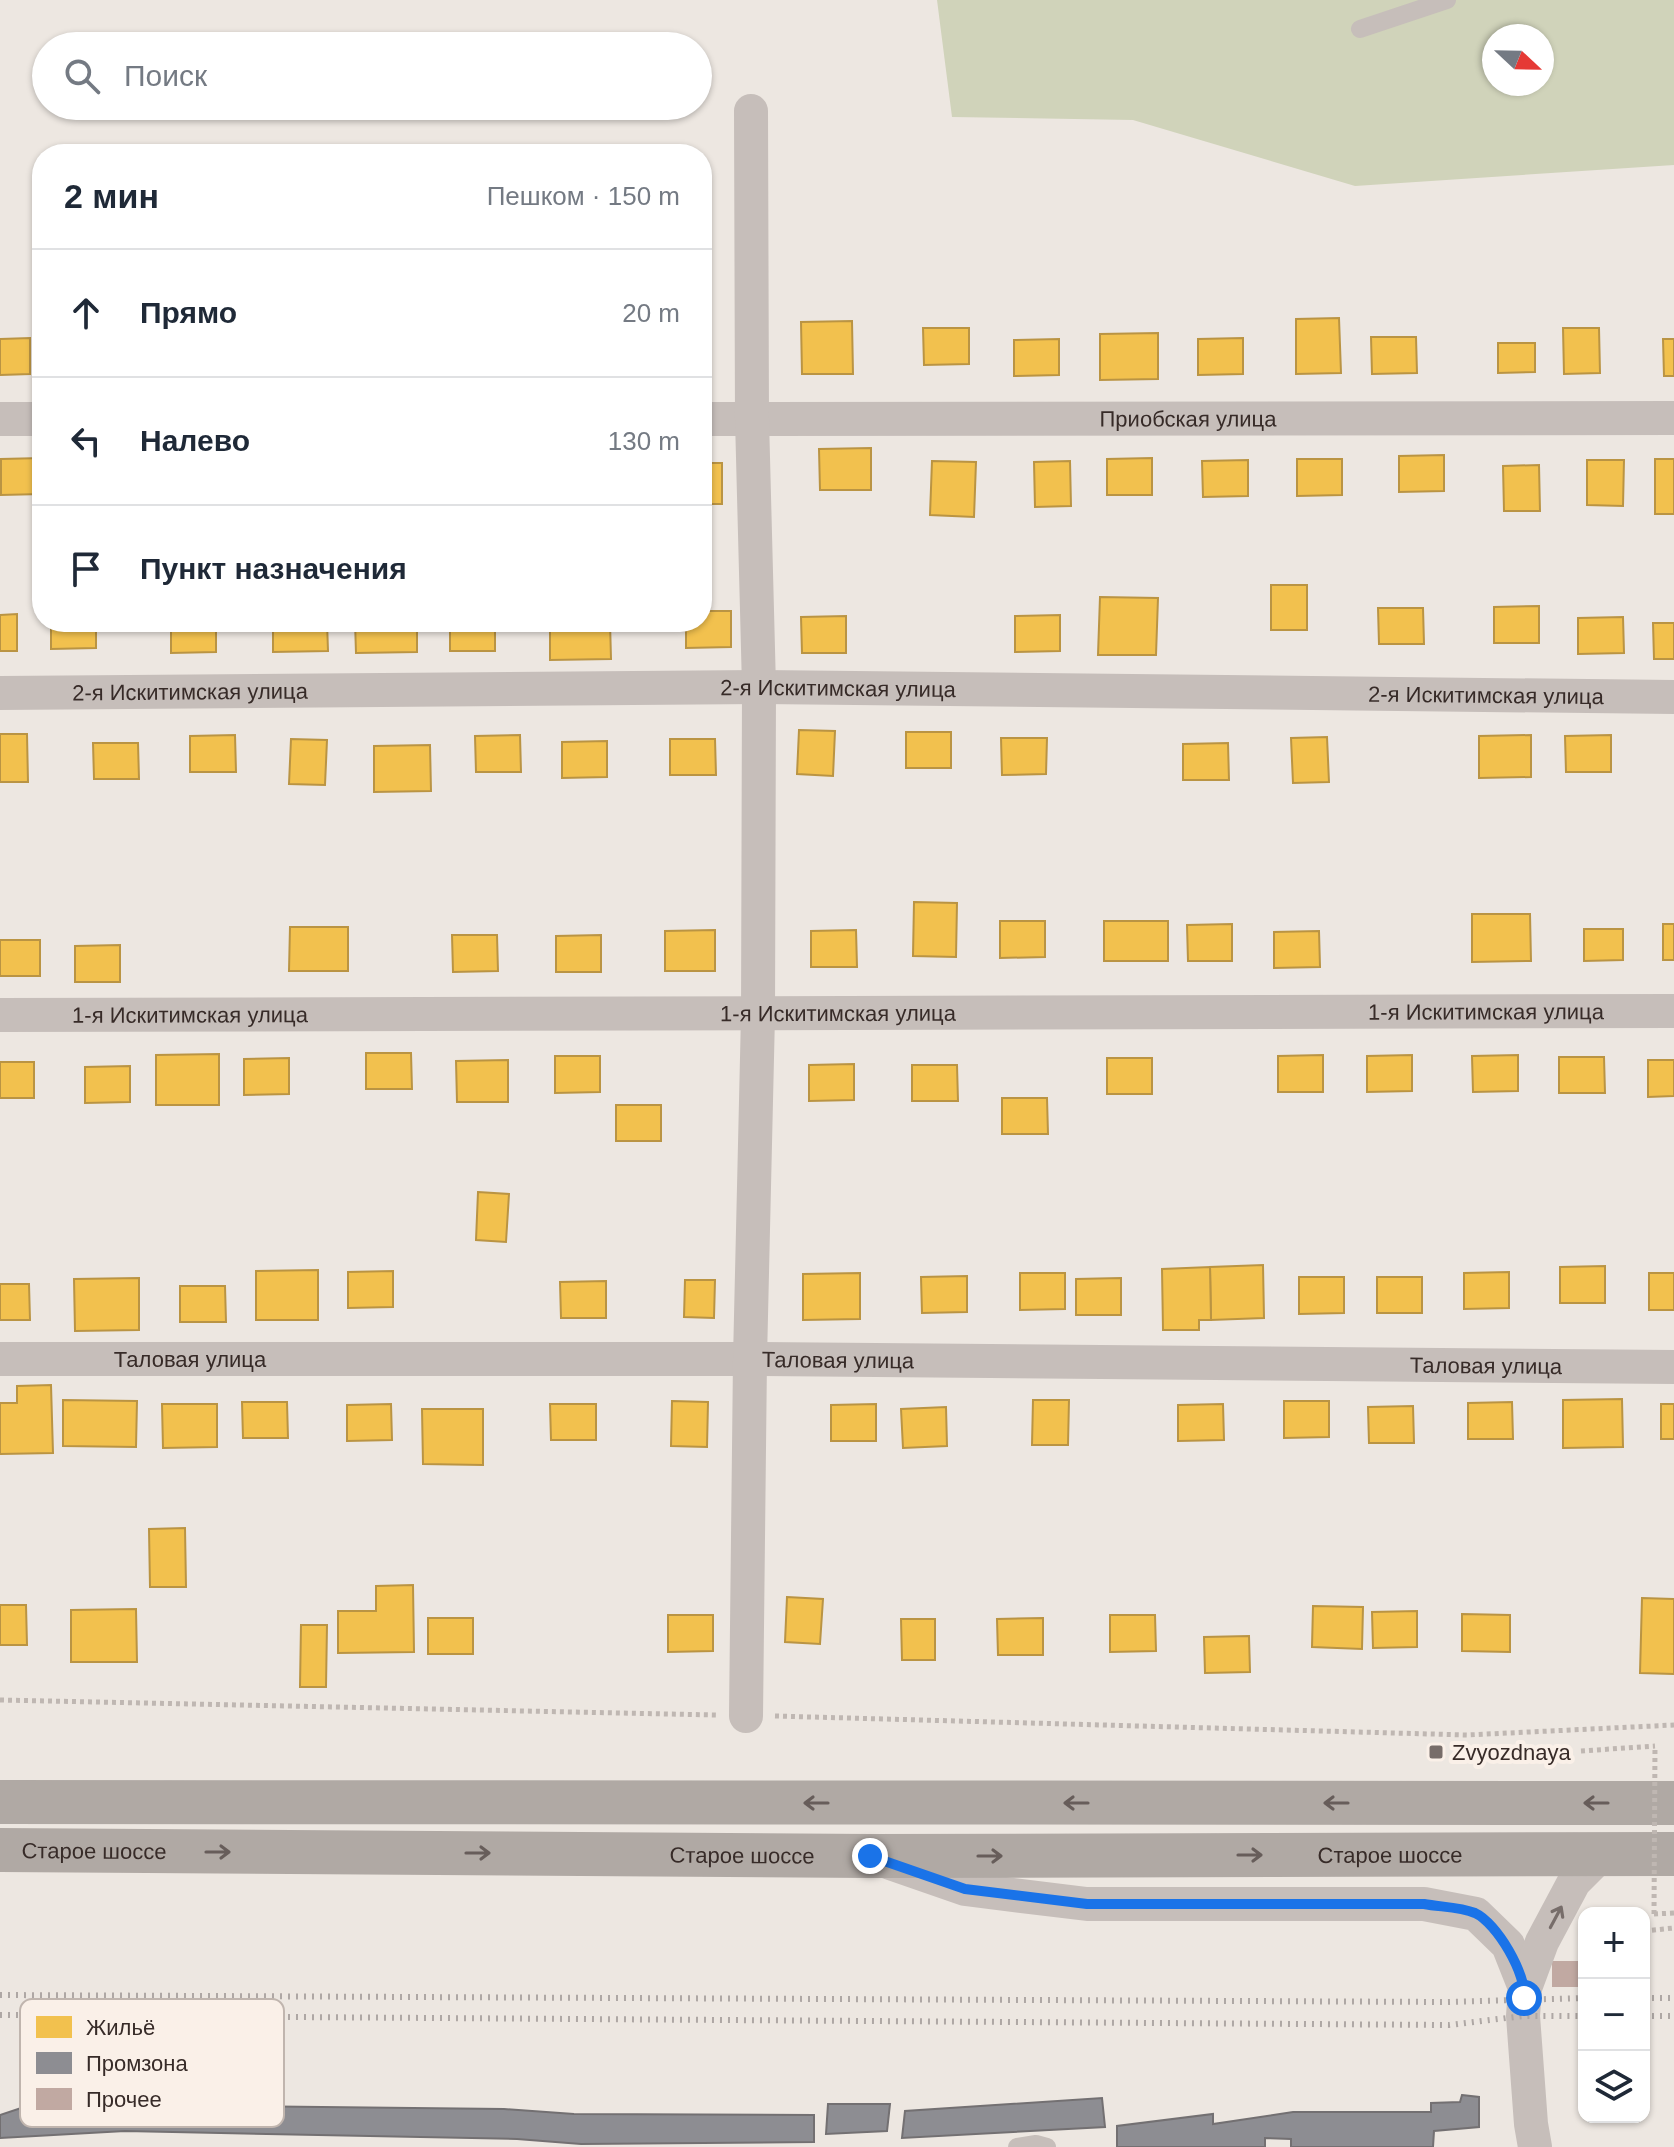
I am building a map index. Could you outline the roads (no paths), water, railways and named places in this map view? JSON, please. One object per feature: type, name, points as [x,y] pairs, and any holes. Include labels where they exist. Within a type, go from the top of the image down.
[{"type":"highway","points":[[0,1802],[1674,1803]]},
{"type":"highway","name":"Старое шоссе","points":[[0,1850],[870,1856],[1674,1854]]},
{"type":"street","points":[[746,1716],[758,1015],[759,687],[752,419],[751,111]]},
{"type":"street","name":"Приобская улица","points":[[712,419],[1674,418]]},
{"type":"street","points":[[0,419],[32,419]]},
{"type":"street","name":"2-я Искитимская улица","points":[[0,693],[759,687],[1674,697]]},
{"type":"street","name":"1-я Искитимская улица","points":[[0,1015],[1674,1011]]},
{"type":"street","name":"Таловая улица","points":[[0,1359],[750,1359],[1674,1367]]},
{"type":"street","points":[[1535,2147],[1523,2016],[1525,1988],[1542,1942],[1574,1882],[1601,1855]]},
{"type":"street","points":[[870,1856],[965,1889],[1087,1904],[1424,1904],[1476,1914],[1508,1945],[1525,1988]]},
{"type":"lane","points":[[1360,29],[1447,0]]},
{"type":"lane","points":[[1017,2147],[1036,2144],[1047,2147]]},
{"type":"railway","points":[[0,1995],[1447,2002],[1578,1998]]},
{"type":"railway","points":[[1650,1998],[1674,1998]]},
{"type":"railway","points":[[0,2015],[20,2015]]},
{"type":"railway","points":[[284,2017],[1449,2025],[1523,2016],[1578,2016]]},
{"type":"railway","points":[[1650,2016],[1674,2016]]},
{"type":"place","name":"Zvyozdnaya","points":[[1436,1752]]}]
